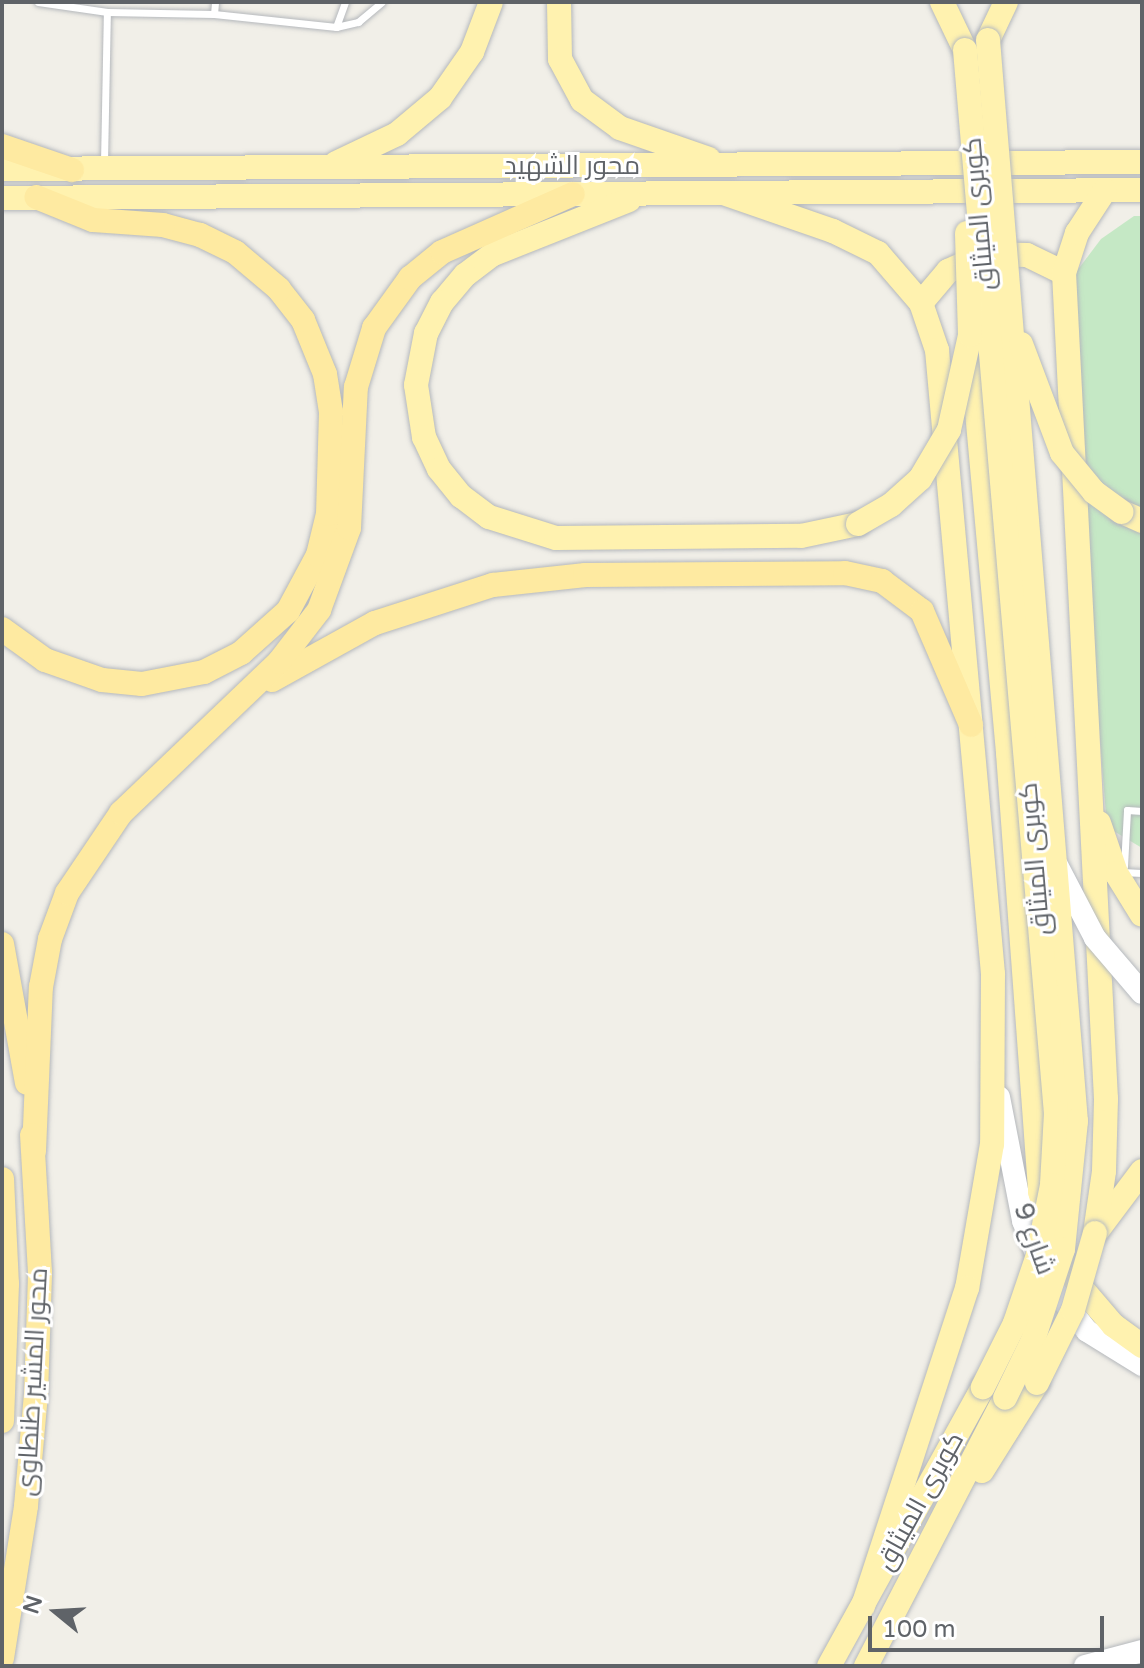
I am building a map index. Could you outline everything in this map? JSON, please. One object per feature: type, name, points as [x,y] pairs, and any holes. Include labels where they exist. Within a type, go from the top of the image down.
[{"type":"highway","points":[[2,146],[72,170]]},
{"type":"highway","points":[[34,1151],[41,987],[50,939],[67,893],[121,813],[243,697],[307,629],[337,570],[352,507],[356,387],[366,347],[385,311],[410,278],[442,252],[573,194]]},
{"type":"highway","points":[[2,629],[45,660],[82,675],[142,684],[184,678],[223,663],[258,641],[288,611],[310,575],[324,535],[330,493],[331,412],[325,374],[292,304],[235,252],[182,229],[93,220],[36,197]]},
{"type":"highway","points":[[243,697],[375,623],[493,585],[585,575],[845,573],[882,581],[922,611],[971,725]]},
{"type":"highway","points":[[2,944],[34,1151]]},
{"type":"highway","name":"محور المشير طنطاوى","points":[[2,1658],[26,1506],[36,1395],[40,1273],[34,1151]]},
{"type":"highway","name":"محور المشير طنطاوى","points":[[2,1179],[7,1284],[2,1421]]},
{"type":"main road","points":[[326,168],[397,134],[434,105],[472,52],[491,2]]},
{"type":"main road","points":[[559,2],[560,59],[573,87],[593,111],[620,128],[726,165]]},
{"type":"main road","points":[[942,2],[965,50]]},
{"type":"main road","name":"كوبرى الميثاق","points":[[936,1530],[994,1392],[1038,1255],[1052,1185],[1056,1113],[973,151],[963,2]]},
{"type":"main road","name":"كوبرى الميثاق","points":[[829,1666],[994,1392],[1051,1290],[1073,1186],[1075,1089],[988,40],[988,2]]},
{"type":"main road","points":[[988,40],[1006,2]]},
{"type":"main road","points":[[973,151],[966,249],[970,335],[1008,753],[1040,1192],[1058,1250],[1078,1284],[1113,1325],[1142,1346]]},
{"type":"main road","name":"محور الشهيد","points":[[2,169],[1142,162]]},
{"type":"main road","points":[[866,1666],[936,1530],[1037,1383],[1073,1310],[1095,1233],[1106,1099],[1064,273],[1082,221],[1105,190]]},
{"type":"main road","name":"محور الشهيد","points":[[2,198],[1142,190]]},
{"type":"main road","points":[[723,193],[864,244],[896,270],[921,303],[937,350],[993,974],[995,1072],[989,1181],[976,1252],[863,1606]]},
{"type":"main road","points":[[645,194],[493,254],[447,295],[426,333],[416,385],[419,420],[439,469],[461,496],[489,517],[556,538],[801,536],[858,524],[891,505],[932,464],[955,412],[970,335]]},
{"type":"main road","points":[[921,303],[948,271],[986,254],[1027,255],[1064,273]]},
{"type":"main road","points":[[1010,309],[1062,453],[1082,480],[1132,516]]},
{"type":"main road","points":[[1090,798],[1120,872],[1142,915]]},
{"type":"main road","points":[[1056,863],[1095,938],[1142,993]]},
{"type":"main road","name":"شارع 9","points":[[995,1072],[1023,1221],[1037,1261],[1087,1331],[1142,1365]]},
{"type":"main road","points":[[1095,1233],[1142,1171]]},
{"type":"main road","points":[[1085,1666],[1142,1651]]},
{"type":"lane","points":[[38,2],[107,12],[214,14],[336,27],[358,22],[382,2]]},
{"type":"lane","points":[[214,14],[215,2]]},
{"type":"lane","points":[[336,27],[345,2]]},
{"type":"lane","points":[[103,169],[107,12]]},
{"type":"lane","points":[[1142,811],[1127,810],[1120,872],[1142,873]]},
{"type":"green space","points":[[1134,216],[1142,216],[1142,848],[1107,827],[1064,288],[1101,239]]}]
